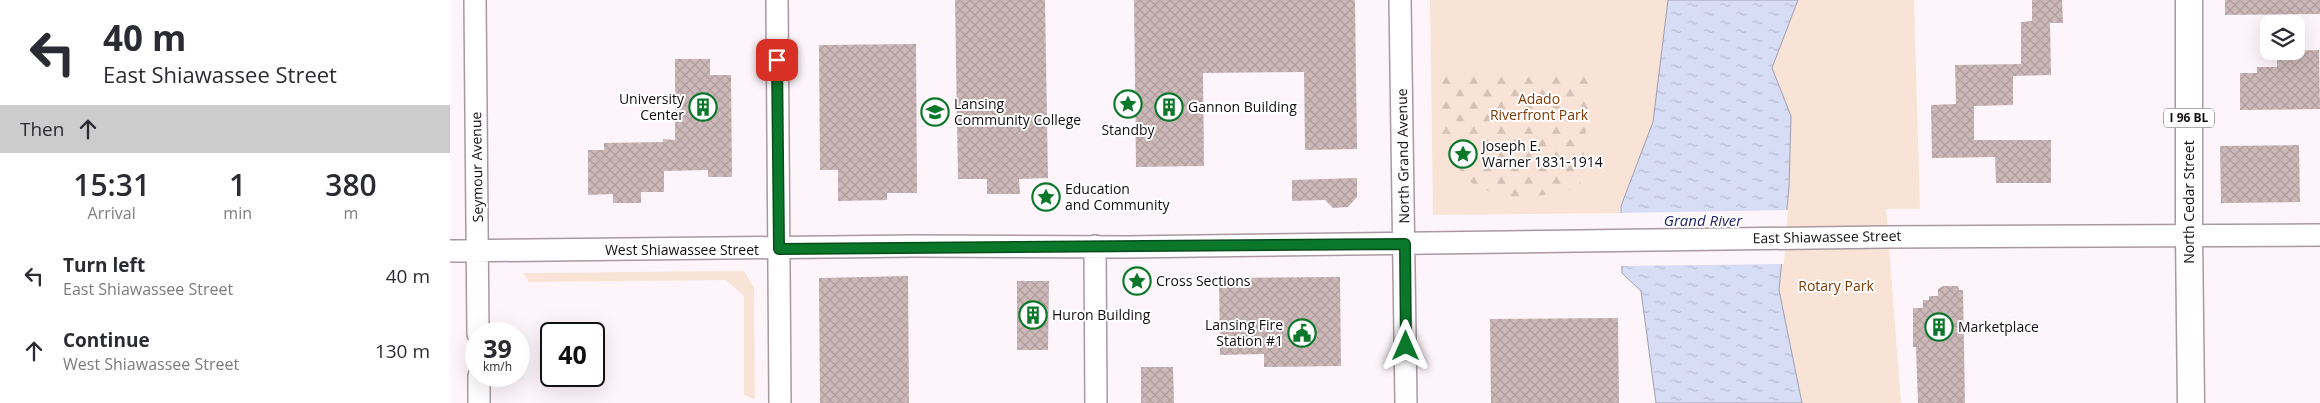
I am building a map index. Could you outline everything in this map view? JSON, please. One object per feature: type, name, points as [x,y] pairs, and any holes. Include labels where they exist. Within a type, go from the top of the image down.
[{"type":"main road","name":"North Cedar Street","points":[[2189,0],[2188,235],[2191,403]]},
{"type":"street","name":"Seymour Avenue","points":[[474,0],[478,322]]},
{"type":"street","points":[[777,0],[780,403]]},
{"type":"street","name":"North Grand Avenue","points":[[1400,0],[1406,403]]},
{"type":"street","name":"East Shiawassee Street","points":[[1094,246],[1405,244],[1607,239],[1884,236],[2320,235]]},
{"type":"street","name":"West Shiawassee Street","points":[[450,251],[1094,246]]},
{"type":"street","points":[[1094,246],[1096,403]]},
{"type":"street","points":[[479,387],[479,403]]},
{"type":"green space","name":"Adado Riverfront Park","points":[[1430,0],[1668,0],[1653,122],[1620,213],[1433,215]]},
{"type":"green space","name":"Rotary Park","points":[[1798,0],[1914,0],[1920,209],[1886,209],[1901,403],[1802,403],[1779,290],[1789,187],[1772,68]]},
{"type":"green space","points":[[1443,73],[1592,75],[1580,188],[1511,201],[1473,184],[1449,158],[1438,129]]},
{"type":"green space","points":[[744,271],[754,288],[755,399],[744,395],[744,296],[726,280],[529,282],[523,273]]},
{"type":"water","name":"Grand River","points":[[1668,0],[1798,0],[1772,68],[1791,116],[1789,187],[1779,290],[1802,403],[1656,403],[1641,291],[1622,273],[1621,206],[1653,122]]},
{"type":"pier","points":[[1788,210],[1784,264],[1619,266],[1618,213]]},
{"type":"building","points":[[955,0],[1045,0],[1048,178],[1019,179],[1020,194],[987,194],[987,179],[958,179]]},
{"type":"building","name":"Gannon Building","points":[[1134,0],[1355,0],[1357,149],[1305,150],[1304,72],[1203,73],[1204,166],[1136,167]]},
{"type":"building","points":[[2032,0],[2062,0],[2063,23],[2050,23],[2051,75],[2013,76],[2013,105],[1974,106],[1974,140],[2051,140],[2051,183],[1996,183],[1995,157],[1932,158],[1931,105],[1956,104],[1955,65],[2021,64],[2021,22],[2032,21]]},
{"type":"building","points":[[2225,0],[2320,0],[2320,14],[2225,15]]},
{"type":"building","points":[[916,44],[917,193],[887,193],[887,200],[838,201],[838,170],[820,170],[819,45]]},
{"type":"building","points":[[2305,50],[2319,50],[2320,109],[2240,110],[2240,73],[2257,73],[2257,67],[2277,67],[2277,60],[2305,60]]},
{"type":"building","name":"University Center","points":[[675,59],[710,59],[710,75],[731,75],[732,177],[708,177],[708,170],[664,171],[664,192],[641,192],[641,203],[613,203],[613,194],[588,195],[588,150],[604,150],[604,143],[663,142],[663,139],[675,140]]},
{"type":"building","points":[[2299,145],[2300,202],[2221,203],[2220,146]]},
{"type":"building","points":[[1357,178],[1357,197],[1348,207],[1333,208],[1325,200],[1292,201],[1292,180]]},
{"type":"building","points":[[908,276],[909,403],[820,403],[819,278]]},
{"type":"building","name":"Lansing Fire Station #1","points":[[1340,277],[1341,366],[1264,367],[1264,354],[1220,355],[1219,278]]},
{"type":"building","name":"Huron Building","points":[[1017,281],[1049,281],[1048,350],[1017,350]]},
{"type":"building","name":"Marketplace","points":[[1943,286],[1958,286],[1959,290],[1963,290],[1965,403],[1918,403],[1916,347],[1913,347],[1913,308],[1923,308],[1923,300],[1929,300],[1929,296],[1938,296],[1938,289]]},
{"type":"building","points":[[1618,318],[1619,403],[1491,403],[1490,319]]},
{"type":"building","points":[[1141,367],[1173,367],[1174,403],[1141,403]]},
{"type":"place","name":"Standby","points":[[1128,104]]},
{"type":"place","name":"University Center","points":[[703,107]]},
{"type":"place","name":"Gannon Building","points":[[1169,107]]},
{"type":"place","name":"Lansing Community College","points":[[935,112]]},
{"type":"place","name":"Joseph E. Warner 1831-1914","points":[[1463,154]]},
{"type":"place","name":"Education and Community","points":[[1046,197]]},
{"type":"place","name":"Cross Sections","points":[[1137,281]]},
{"type":"place","name":"Huron Building","points":[[1033,315]]},
{"type":"place","name":"Marketplace","points":[[1939,327]]},
{"type":"place","name":"Lansing Fire Station #1","points":[[1302,333]]},
{"type":"route","points":[[777,60],[779,249],[914,246],[1126,247],[1405,244],[1406,346]]}]
